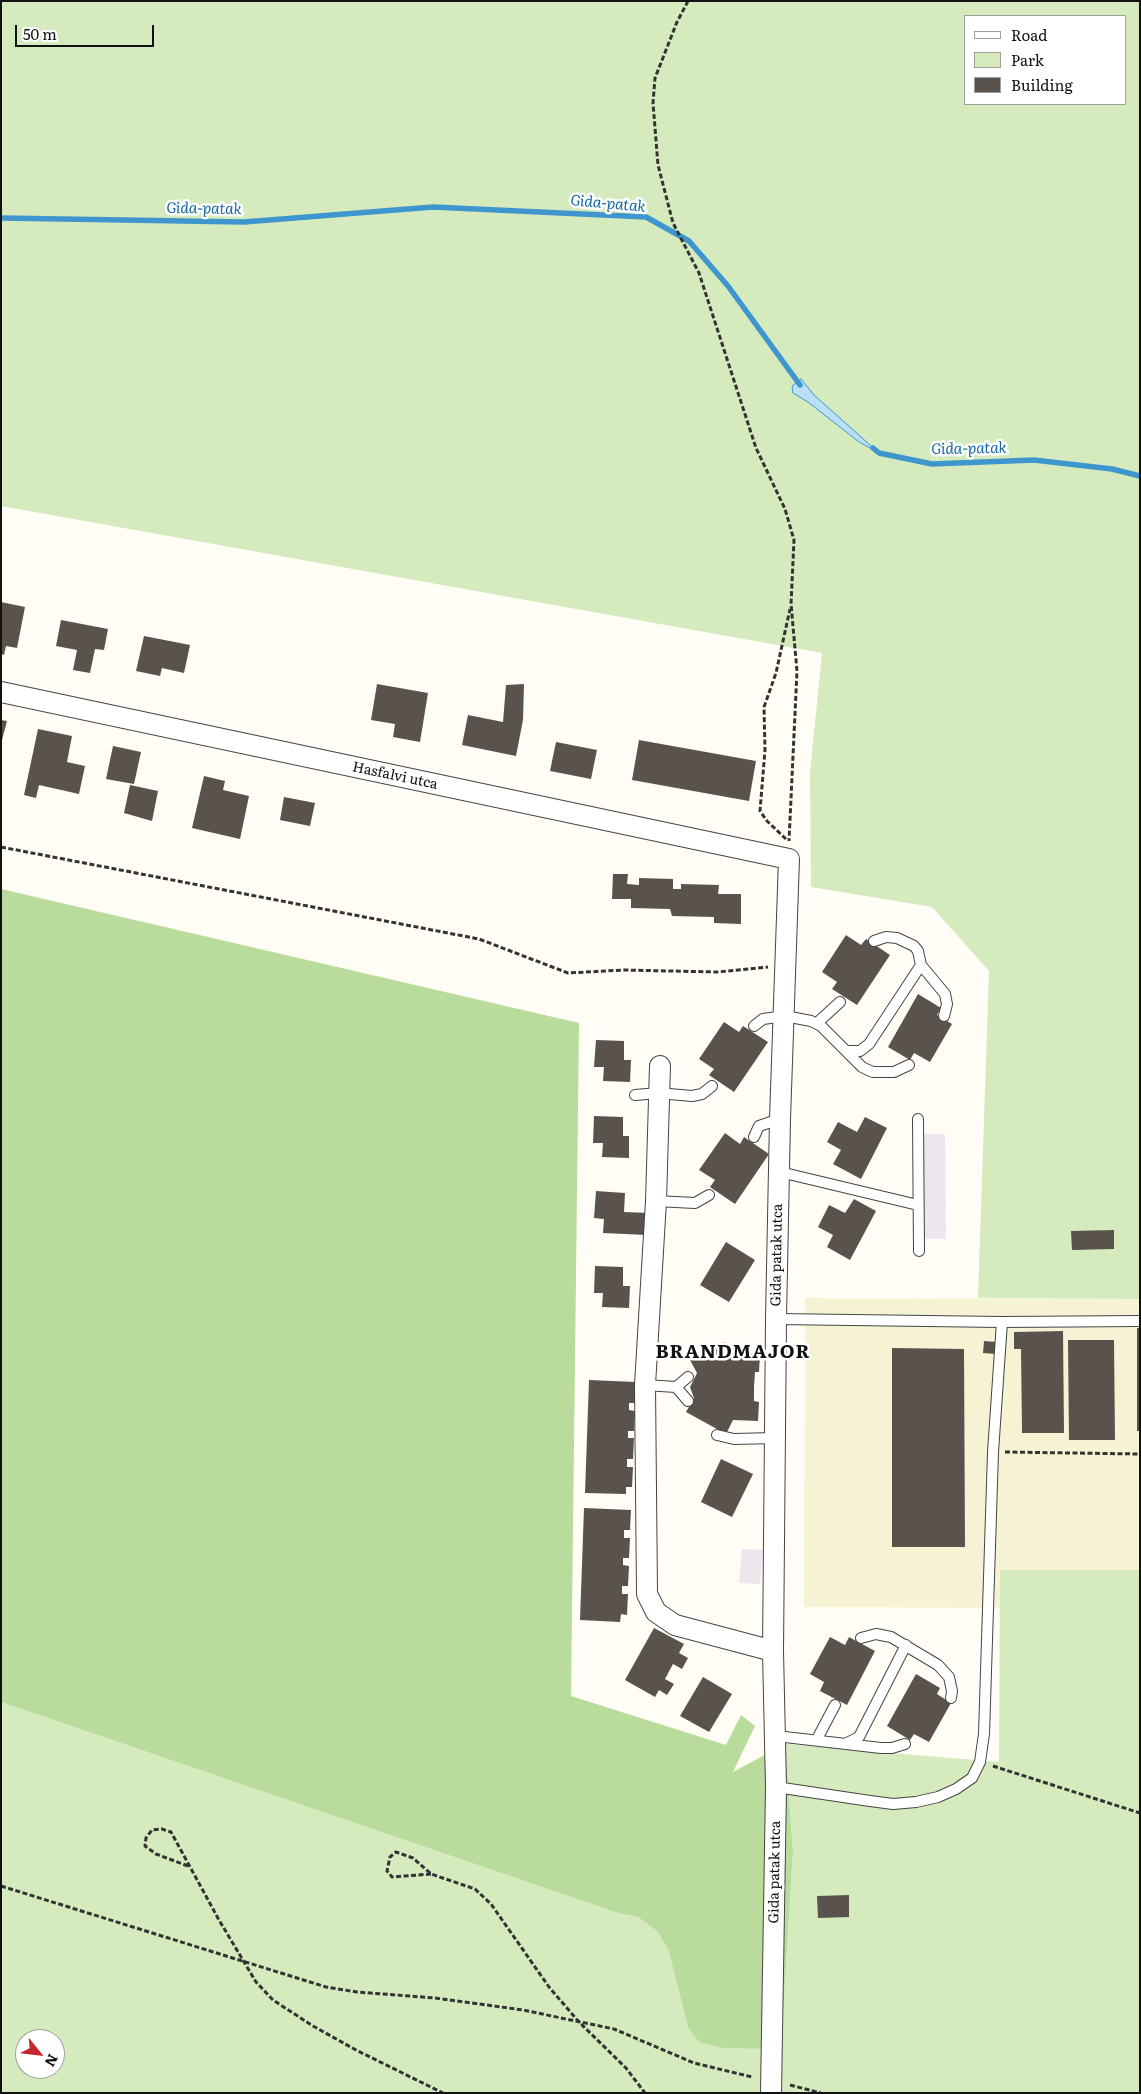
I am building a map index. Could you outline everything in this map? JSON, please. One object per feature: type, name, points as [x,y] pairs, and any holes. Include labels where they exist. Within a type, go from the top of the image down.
[{"type":"street","name":"Hasfalvi utca","points":[[1,692],[789,850]]},
{"type":"street","name":"Gida patak utca","points":[[771,2086],[776,1787],[773,1651],[776,1319],[780,1119],[785,1016],[789,850]]},
{"type":"street","points":[[660,1066],[656,1201],[644,1385],[647,1594],[651,1604],[662,1618],[675,1625],[773,1651]]},
{"type":"lane","points":[[874,941],[886,937],[897,938],[909,943],[918,951],[921,965],[945,994],[947,1004],[944,1016]]},
{"type":"lane","points":[[848,1051],[860,1051],[869,1044],[921,965]]},
{"type":"lane","points":[[817,1023],[840,1002]]},
{"type":"lane","points":[[754,1026],[763,1019],[785,1016],[817,1023],[848,1051],[862,1067],[873,1072],[899,1071],[909,1065]]},
{"type":"lane","points":[[635,1095],[658,1093],[692,1096],[702,1094],[712,1086]]},
{"type":"lane","points":[[754,1137],[759,1126],[780,1119]]},
{"type":"lane","points":[[918,1119],[918,1251]]},
{"type":"lane","points":[[780,1172],[918,1205]]},
{"type":"lane","points":[[656,1201],[695,1203],[709,1195]]},
{"type":"lane","points":[[776,1319],[1002,1322],[1140,1321]]},
{"type":"lane","points":[[776,1787],[877,1802],[916,1802],[938,1797],[956,1789],[972,1778],[980,1762],[984,1734],[993,1452],[1002,1322]]},
{"type":"lane","points":[[644,1385],[676,1387],[688,1377]]},
{"type":"lane","points":[[676,1387],[688,1401]]},
{"type":"lane","points":[[717,1435],[734,1439],[775,1438]]},
{"type":"lane","points":[[861,1638],[876,1634],[883,1635],[906,1645],[944,1671],[951,1684],[951,1698]]},
{"type":"lane","points":[[846,1743],[859,1737],[906,1645]]},
{"type":"lane","points":[[817,1740],[835,1705]]},
{"type":"lane","points":[[776,1736],[892,1748],[905,1744]]},
{"type":"path","points":[[688,1],[677,22],[655,78],[653,103],[658,166],[673,223],[682,244],[699,273],[756,448],[785,508],[794,540],[791,604],[797,671],[789,850]]},
{"type":"path","points":[[789,850],[760,811],[765,750],[764,707],[776,674],[791,604]]},
{"type":"path","points":[[1,847],[479,939],[568,973],[624,970],[717,972],[786,966]]},
{"type":"path","points":[[993,1452],[1140,1454]]},
{"type":"path","points":[[980,1762],[1140,1813]]},
{"type":"path","points":[[188,1866],[156,1854],[145,1846],[146,1838],[152,1830],[162,1829],[170,1832],[243,1962],[256,1982],[273,2000],[313,2026],[356,2050],[444,2093]]},
{"type":"path","points":[[431,1874],[392,1877],[387,1871],[390,1858],[396,1852],[413,1858],[431,1874],[475,1889],[486,1899],[549,1987],[579,2022],[626,2068],[645,2093]]},
{"type":"path","points":[[1,1886],[326,1987],[513,2009],[614,2029],[694,2063],[771,2086],[821,2093]]},
{"type":"shaded area","points":[[923,1134],[945,1134],[946,1239],[924,1239]]},
{"type":"shaded area","points":[[805,1298],[1140,1299],[1140,1570],[1001,1570],[1000,1608],[804,1607]]},
{"type":"shaded area","points":[[742,1549],[763,1550],[760,1584],[739,1583]]},
{"type":"green space","points":[[1,1],[1140,1],[1140,1299],[978,1298],[989,971],[932,907],[811,887],[810,772],[822,653],[1,506]]},
{"type":"green space","points":[[1,889],[579,1023],[571,1696],[726,1745],[741,1715],[755,1726],[733,1772],[785,1744],[793,1850],[781,2049],[724,2048],[699,2042],[688,2027],[668,1949],[657,1931],[638,1917],[621,1914],[1,1702]]},
{"type":"green space","points":[[1000,1570],[1140,1570],[1140,2093],[1,2093],[1,1702],[621,1914],[638,1917],[657,1931],[668,1949],[688,2027],[781,2049],[793,1850],[785,1744],[999,1762]]},
{"type":"water","points":[[801,379],[814,395],[879,453],[859,442],[808,402],[793,393],[792,386]]},
{"type":"building","points":[[1,602],[25,607],[17,648],[6,646],[4,655],[1,654]]},
{"type":"building","points":[[61,620],[108,629],[104,650],[95,649],[90,673],[73,670],[77,650],[56,646]]},
{"type":"building","points":[[144,636],[190,645],[184,673],[162,668],[160,676],[136,671]]},
{"type":"building","points":[[377,684],[428,693],[420,742],[393,737],[395,724],[371,720]]},
{"type":"building","points":[[524,684],[523,720],[516,756],[462,745],[468,715],[503,722],[506,685]]},
{"type":"building","points":[[1,720],[7,721],[2,740],[1,740]]},
{"type":"building","points":[[38,729],[72,736],[67,762],[85,766],[79,794],[39,785],[36,798],[24,795]]},
{"type":"building","points":[[639,740],[756,761],[749,801],[632,780]]},
{"type":"building","points":[[556,742],[597,750],[591,779],[550,771]]},
{"type":"building","points":[[113,746],[141,752],[134,784],[106,779]]},
{"type":"building","points":[[204,776],[225,781],[223,790],[249,796],[240,839],[192,828]]},
{"type":"building","points":[[130,785],[158,791],[152,821],[124,813]]},
{"type":"building","points":[[284,797],[315,803],[310,826],[280,820]]},
{"type":"building","points":[[613,874],[628,874],[627,884],[639,885],[639,878],[673,879],[673,889],[681,889],[681,884],[719,885],[718,894],[741,894],[741,924],[714,923],[714,917],[672,916],[670,909],[631,908],[631,899],[612,899]]},
{"type":"building","points":[[846,935],[861,945],[866,939],[890,955],[857,1005],[832,989],[837,982],[822,972]]},
{"type":"building","points":[[918,994],[941,1008],[937,1015],[952,1024],[930,1062],[914,1053],[910,1060],[888,1047]]},
{"type":"building","points":[[724,1022],[739,1032],[743,1026],[768,1042],[734,1092],[709,1075],[714,1069],[699,1059]]},
{"type":"building","points":[[596,1040],[624,1041],[624,1060],[631,1060],[630,1082],[603,1081],[604,1067],[594,1067]]},
{"type":"building","points":[[594,1116],[623,1117],[623,1136],[629,1136],[629,1158],[602,1157],[603,1143],[593,1143]]},
{"type":"building","points":[[865,1117],[887,1128],[861,1179],[833,1164],[841,1150],[827,1142],[838,1122],[857,1132]]},
{"type":"building","points":[[725,1133],[740,1144],[744,1137],[769,1154],[735,1204],[710,1187],[715,1180],[699,1170]]},
{"type":"building","points":[[596,1191],[625,1193],[624,1212],[649,1213],[647,1235],[603,1233],[604,1219],[594,1218]]},
{"type":"building","points":[[854,1199],[876,1211],[850,1260],[827,1247],[833,1235],[818,1227],[829,1205],[845,1213]]},
{"type":"building","points":[[1114,1230],[1114,1249],[1072,1250],[1071,1231]]},
{"type":"building","points":[[726,1242],[755,1260],[729,1302],[700,1285]]},
{"type":"building","points":[[595,1266],[623,1267],[623,1286],[630,1286],[629,1308],[602,1307],[603,1293],[594,1293]]},
{"type":"building","points":[[1137,1328],[1140,1328],[1140,1431],[1137,1431]]},
{"type":"building","points":[[1063,1331],[1064,1433],[1022,1433],[1021,1349],[1014,1349],[1014,1332]]},
{"type":"building","points":[[1068,1340],[1114,1340],[1115,1440],[1069,1440]]},
{"type":"building","points":[[984,1341],[997,1342],[996,1354],[983,1353]]},
{"type":"building","points":[[725,1342],[732,1353],[760,1354],[759,1372],[755,1372],[754,1387],[754,1401],[759,1402],[758,1421],[733,1420],[726,1434],[686,1412],[694,1398],[690,1387],[697,1373],[690,1360]]},
{"type":"building","points":[[892,1348],[964,1349],[965,1547],[892,1547]]},
{"type":"building","points":[[589,1380],[636,1382],[635,1403],[629,1403],[629,1410],[635,1411],[634,1431],[628,1431],[628,1438],[634,1438],[633,1459],[627,1459],[627,1467],[633,1467],[632,1487],[626,1487],[626,1494],[585,1493]]},
{"type":"building","points":[[721,1459],[753,1474],[732,1517],[701,1502]]},
{"type":"building","points":[[584,1508],[631,1510],[630,1530],[624,1530],[624,1538],[630,1538],[629,1558],[623,1558],[623,1565],[629,1566],[628,1586],[622,1586],[622,1594],[628,1594],[627,1615],[621,1614],[620,1622],[580,1620]]},
{"type":"building","points":[[654,1628],[684,1644],[679,1653],[688,1658],[682,1669],[673,1664],[665,1679],[674,1684],[667,1695],[659,1690],[655,1697],[625,1680]]},
{"type":"building","points":[[830,1637],[845,1645],[849,1637],[875,1651],[847,1705],[820,1691],[824,1682],[810,1674]]},
{"type":"building","points":[[916,1674],[940,1688],[937,1694],[951,1703],[929,1742],[914,1734],[910,1740],[887,1726]]},
{"type":"building","points":[[703,1677],[732,1694],[709,1732],[680,1716]]},
{"type":"building","points":[[849,1895],[849,1917],[818,1918],[817,1896]]},
{"type":"waterway","name":"Gida-patak","points":[[1,218],[244,222],[433,207],[646,217],[689,241],[728,286],[800,385]]},
{"type":"waterway","name":"Gida-patak","points":[[873,448],[879,453],[932,464],[1034,460],[1112,469],[1140,476]]},
{"type":"district","name":"BRANDMAJOR","points":[[733,1352]]}]
